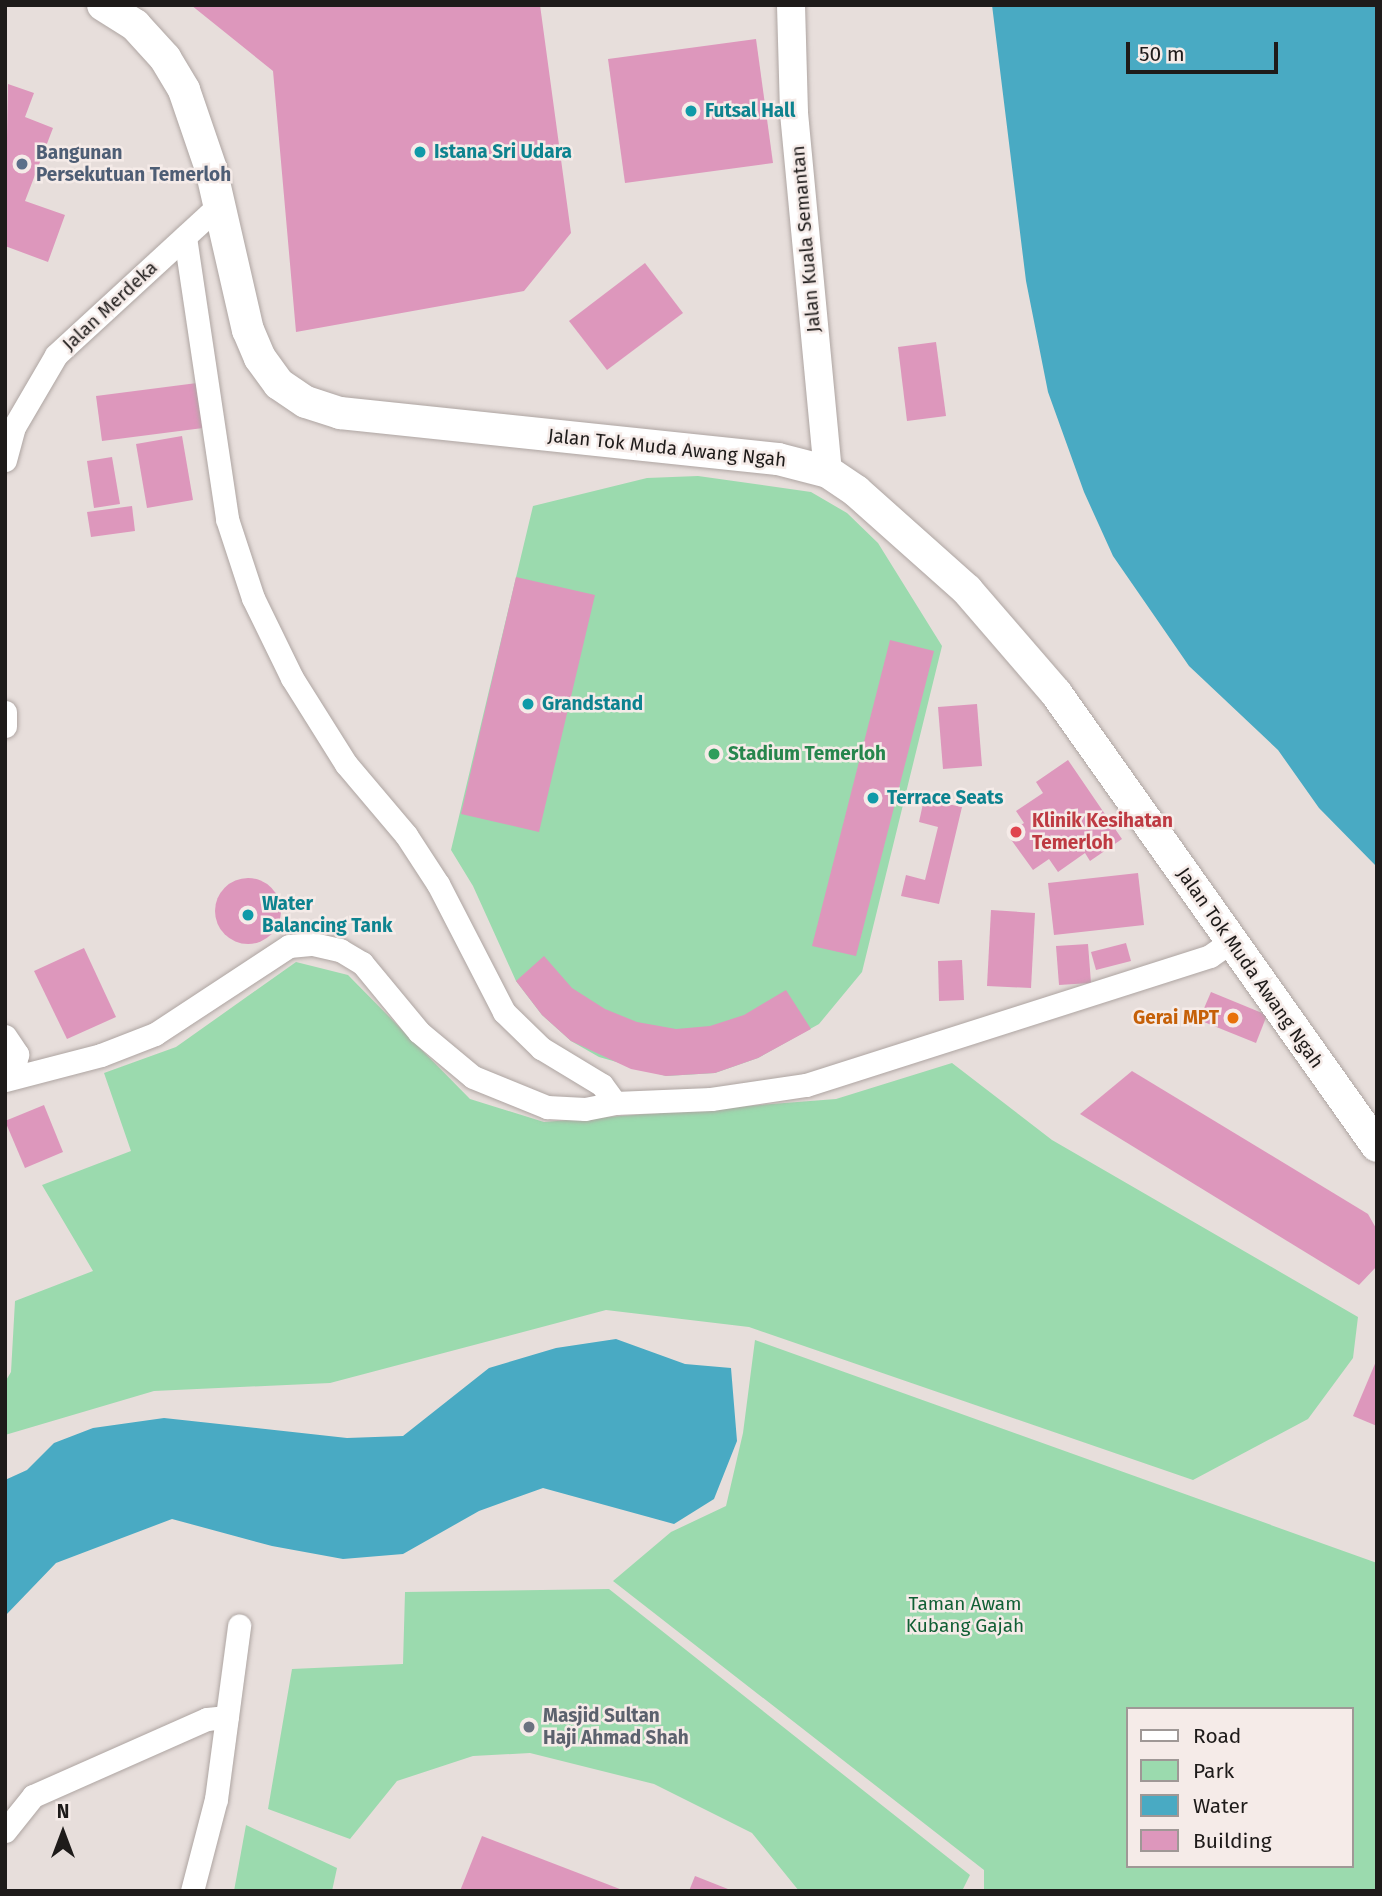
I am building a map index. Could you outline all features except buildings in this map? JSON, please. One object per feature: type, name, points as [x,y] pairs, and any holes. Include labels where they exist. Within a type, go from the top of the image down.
[{"type":"main road","name":"Jalan Tok Muda Awang Ngah","points":[[103,5],[135,25],[165,58],[184,90],[219,205],[248,330],[260,358],[279,384],[306,402],[374,418],[778,459],[828,472],[927,550],[1004,631],[1056,693],[1377,1146]]},
{"type":"street","name":"Jalan Kuala Semantan","points":[[791,5],[794,113],[828,472]]},
{"type":"street","name":"Jalan Merdeka","points":[[5,460],[14,427],[56,355],[219,205]]},
{"type":"street","points":[[185,237],[227,519],[253,598],[292,678],[346,764],[406,835],[438,884],[504,1012],[541,1048],[602,1085],[615,1103]]},
{"type":"street","points":[[5,712],[5,726]]},
{"type":"street","points":[[5,1079],[155,1034],[289,946],[313,944],[340,950],[362,963],[419,1032],[473,1077],[547,1107],[585,1109],[615,1103],[711,1099],[806,1084],[1210,956],[1230,942]]},
{"type":"street","points":[[11,1045],[55,1066]]},
{"type":"street","points":[[5,1079],[14,1070],[11,1045]]},
{"type":"street","points":[[192,1891],[216,1799],[239,1626]]},
{"type":"street","points":[[5,1831],[14,1815],[33,1796],[207,1719],[227,1717]]},
{"type":"green space","points":[[698,476],[811,492],[847,513],[878,543],[942,646],[862,972],[819,1024],[758,1058],[715,1073],[666,1076],[599,1057],[571,1041],[542,1015],[516,981],[473,886],[451,850],[533,506],[647,478]]},
{"type":"green space","points":[[296,962],[348,975],[470,1099],[544,1122],[836,1099],[952,1063],[1052,1140],[1358,1317],[1353,1358],[1308,1419],[1193,1480],[749,1327],[606,1310],[330,1383],[154,1391],[5,1435],[5,1382],[11,1372],[15,1301],[93,1271],[42,1185],[131,1151],[104,1073],[176,1047]]},
{"type":"green space","name":"Taman Awam Kubang Gajah","points":[[755,1340],[1377,1563],[1377,1891],[984,1891],[984,1870],[613,1581],[671,1532],[726,1506],[743,1433]]},
{"type":"green space","points":[[609,1589],[970,1875],[962,1891],[799,1891],[752,1833],[654,1784],[530,1753],[473,1756],[397,1781],[350,1839],[268,1809],[292,1669],[403,1664],[405,1592]]},
{"type":"green space","points":[[246,1825],[337,1868],[332,1891],[234,1891]]},
{"type":"water","points":[[992,5],[1377,5],[1377,867],[1319,808],[1278,750],[1189,666],[1113,556],[1084,492],[1048,392],[1026,281]]},
{"type":"water","points":[[616,1339],[685,1364],[731,1368],[737,1441],[714,1499],[674,1524],[543,1488],[479,1511],[403,1554],[343,1559],[272,1546],[172,1519],[56,1563],[5,1616],[5,1480],[27,1470],[54,1443],[93,1428],[164,1418],[347,1438],[403,1436],[489,1368],[556,1348]]},
{"type":"place","name":"Futsal Hall","points":[[691,111]]},
{"type":"place","name":"Istana Sri Udara","points":[[420,152]]},
{"type":"place","name":"Bangunan Persekutuan Temerloh","points":[[22,164]]},
{"type":"place","name":"Grandstand","points":[[528,704]]},
{"type":"place","name":"Stadium Temerloh","points":[[714,754]]},
{"type":"place","name":"Terrace Seats","points":[[873,798]]},
{"type":"place","name":"Klinik Kesihatan Temerloh","points":[[1016,832]]},
{"type":"place","name":"Water Balancing Tank","points":[[248,915]]},
{"type":"place","name":"Gerai MPT","points":[[1233,1018]]},
{"type":"place","name":"Masjid Sultan Haji Ahmad Shah","points":[[529,1727]]}]
